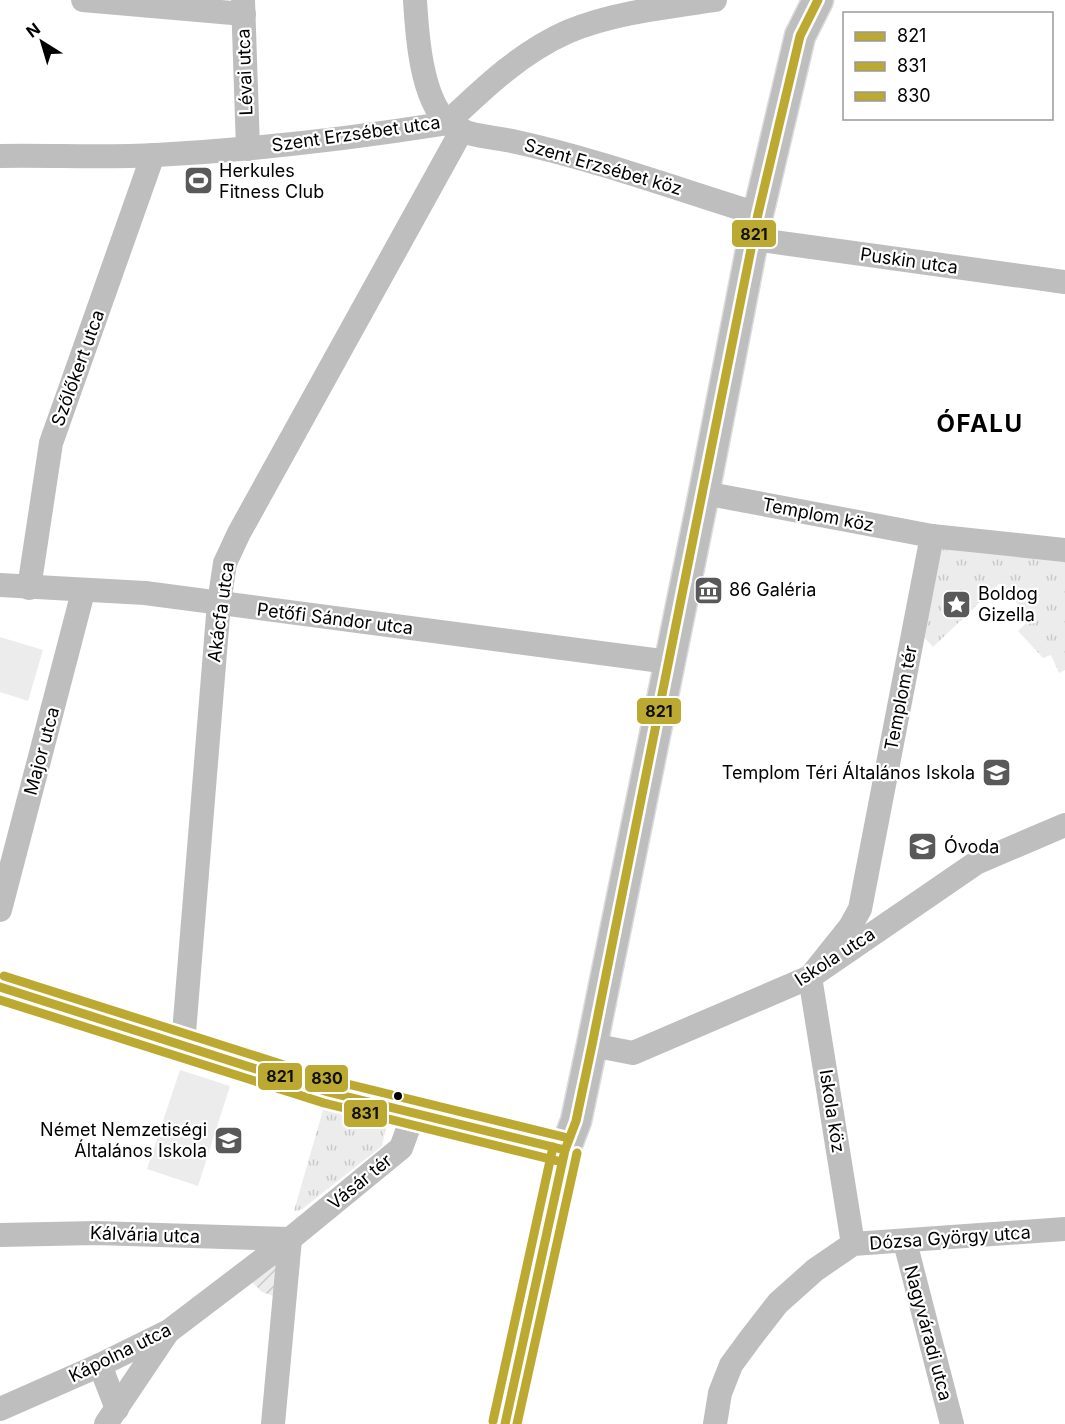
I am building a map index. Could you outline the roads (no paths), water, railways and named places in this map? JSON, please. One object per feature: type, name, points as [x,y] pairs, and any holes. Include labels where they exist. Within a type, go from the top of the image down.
[{"type":"main road","points":[[505,1424],[565,1150],[576,1121],[592,1045],[704,494],[755,226],[798,45],[808,16],[818,0]]},
{"type":"street","name":"Lévai utca","points":[[83,0],[244,7],[248,148]]},
{"type":"street","points":[[415,0],[417,33],[434,103],[454,126]]},
{"type":"street","name":"Szent Erzsébet utca","points":[[0,156],[153,155],[344,140],[454,126],[513,64],[567,32],[613,18],[714,0]]},
{"type":"street","name":"Szent Erzsébet köz","points":[[454,126],[523,143],[755,226]]},
{"type":"street","name":"Akácfa utca","points":[[183,1045],[219,603],[225,563],[238,533],[454,126]]},
{"type":"street","name":"Szőlőkert utca","points":[[29,588],[51,443],[153,155]]},
{"type":"street","name":"Puskin utca","points":[[755,226],[1065,282]]},
{"type":"street","name":"Templom köz","points":[[704,494],[932,536]]},
{"type":"street","points":[[932,536],[1065,550]]},
{"type":"street","name":"Templom tér","points":[[810,977],[850,927],[860,909],[932,536]]},
{"type":"street","name":"Petőfi Sándor utca","points":[[0,585],[83,592],[146,593],[669,662]]},
{"type":"street","name":"Major utca","points":[[0,910],[83,592]]},
{"type":"street","name":"Iskola utca","points":[[592,1045],[633,1053],[810,977],[976,862],[1065,825]]},
{"type":"street","name":"Iskola köz","points":[[810,977],[853,1244]]},
{"type":"street","points":[[0,987],[327,1092],[565,1150]]},
{"type":"street","name":"Vásár tér","points":[[290,1239],[401,1148],[417,1114]]},
{"type":"street","name":"Dózsa György utca","points":[[715,1424],[720,1393],[731,1365],[750,1339],[778,1303],[815,1270],[853,1244],[1065,1229]]},
{"type":"street","name":"Kálvária utca","points":[[0,1235],[96,1233],[290,1239]]},
{"type":"street","points":[[273,1424],[290,1239]]},
{"type":"street","name":"Kápolna utca","points":[[0,1408],[100,1365],[169,1331],[290,1239]]},
{"type":"street","name":"Nagyváradi utca","points":[[904,1242],[952,1424]]},
{"type":"street","points":[[111,1416],[169,1331]]},
{"type":"street","points":[[100,1365],[111,1416]]},
{"type":"place","name":"Herkules Fitness Club","points":[[198,181]]},
{"type":"place","name":"86 Galéria","points":[[708,590]]},
{"type":"place","name":"Boldog Gizella","points":[[957,604]]},
{"type":"place","name":"Templom Téri Általános Iskola","points":[[996,773]]},
{"type":"place","name":"Óvoda","points":[[923,847]]},
{"type":"place","name":"Német Nemzetiségi Általános Iskola","points":[[228,1140]]},
{"type":"district","name":"ÓFALU","points":[[980,424]]}]
